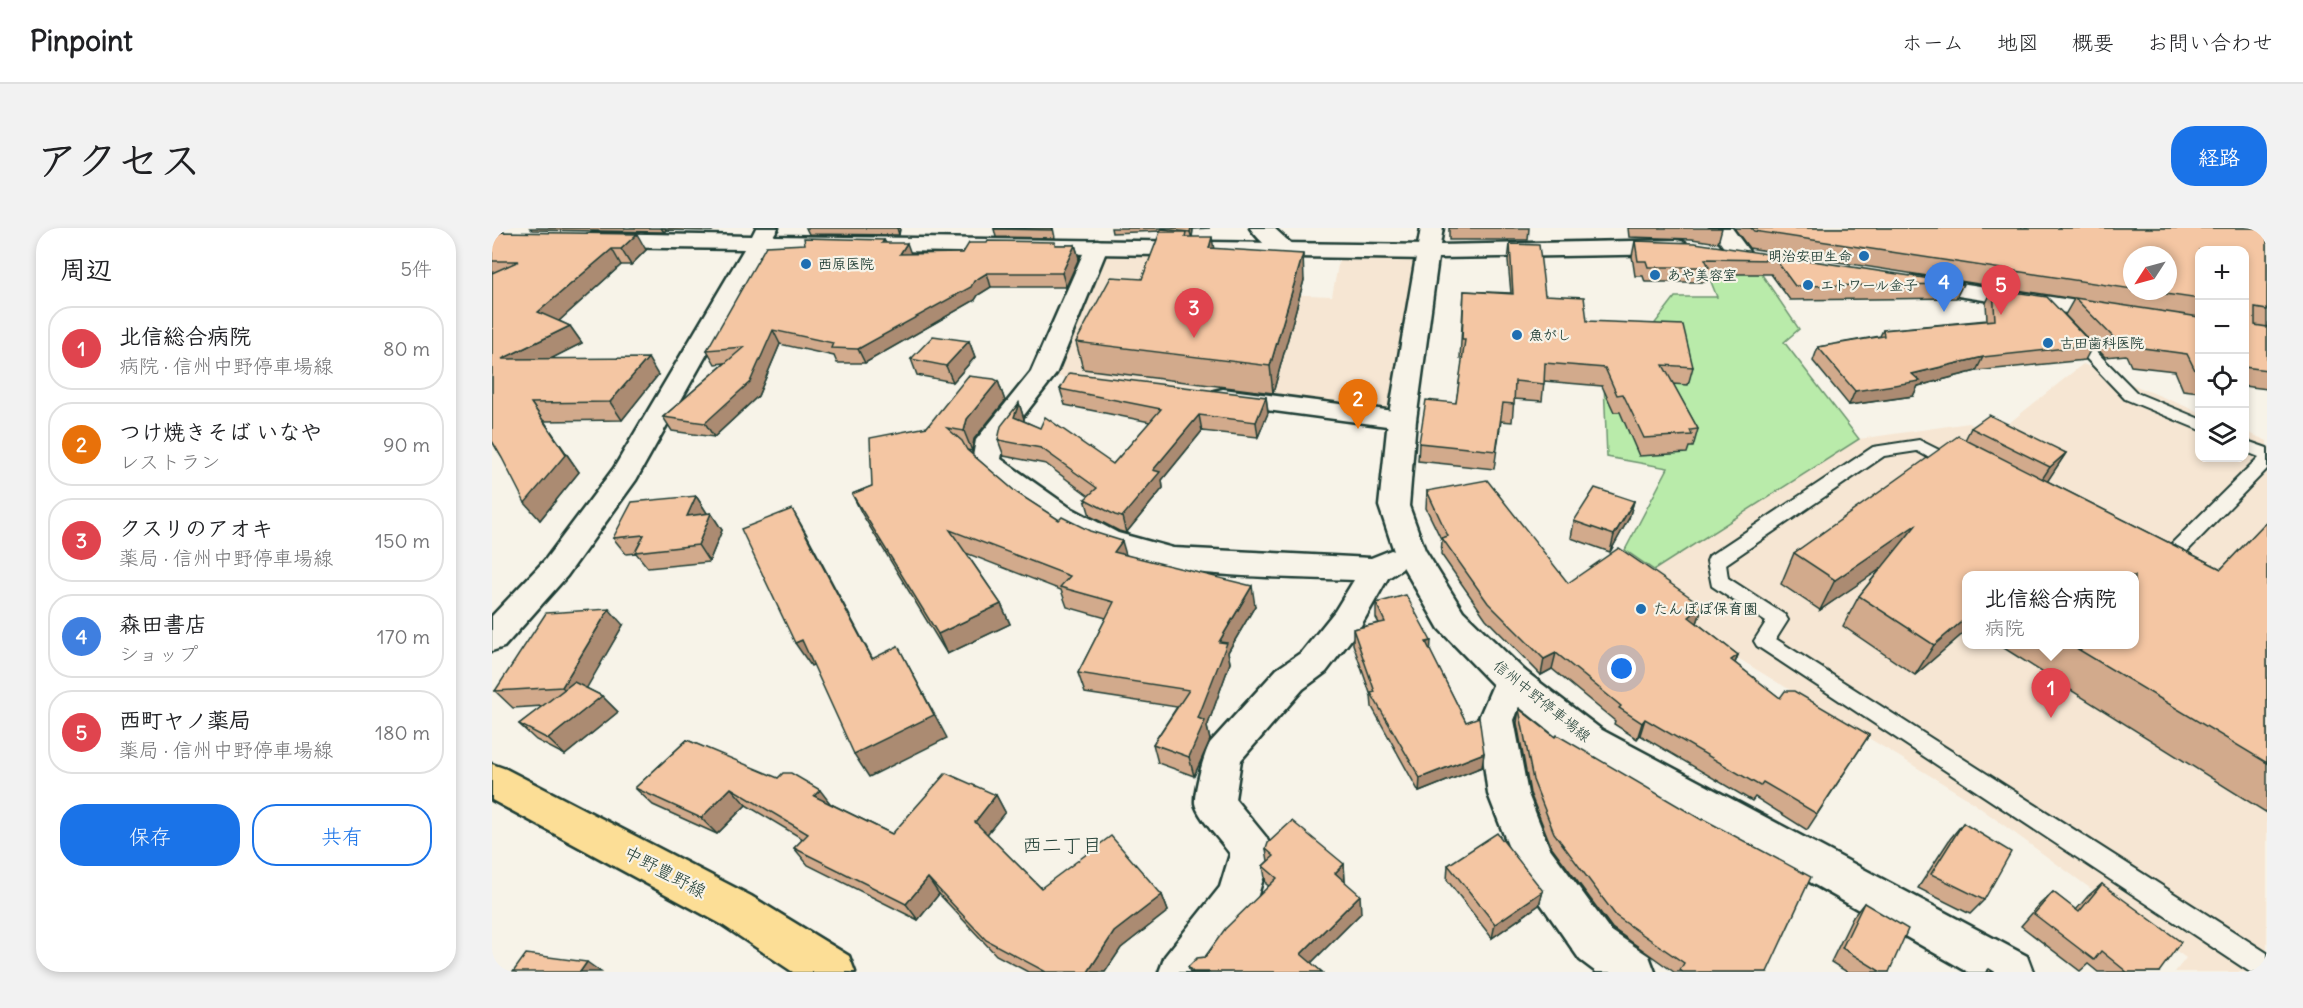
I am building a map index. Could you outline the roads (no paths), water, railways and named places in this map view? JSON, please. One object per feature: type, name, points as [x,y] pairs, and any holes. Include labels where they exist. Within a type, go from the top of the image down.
[{"type":"main road","name":"中野豊野線","points":[[492,781],[736,910],[833,972]]},
{"type":"street","points":[[1261,228],[1286,249]]},
{"type":"street","points":[[1721,228],[1740,254]]},
{"type":"street","points":[[576,240],[763,235],[1097,248],[1286,249],[1431,240],[1653,246],[1763,258]]},
{"type":"street","points":[[492,638],[556,568],[626,473],[763,235]]},
{"type":"street","name":"信州中野停車場線","points":[[1431,240],[1402,420],[1394,506],[1410,551],[1451,620],[1512,681],[1588,741],[1706,802],[2011,972]]},
{"type":"street","points":[[1097,248],[1055,376],[990,440],[986,462],[1058,514],[1108,541],[1173,559],[1376,570]]},
{"type":"street","points":[[1891,279],[2195,326]]},
{"type":"street","points":[[1194,394],[1402,420]]},
{"type":"street","points":[[1181,972],[1238,897],[1252,850],[1215,803],[1223,754],[1290,679],[1314,662],[1347,620],[1376,570],[1410,551]]},
{"type":"street","points":[[1512,681],[1496,720],[1508,794],[1533,858],[1595,945],[1633,972]]},
{"type":"lane","points":[[2043,304],[2131,396],[2195,423]]},
{"type":"lane","points":[[1970,472],[1919,445],[1879,451],[1716,561],[1719,581],[1778,620],[1764,641],[2267,968]]},
{"type":"lane","points":[[2249,447],[2267,454]]},
{"type":"lane","points":[[2146,565],[2156,571],[2267,459]]},
{"type":"place","name":"明治安田生命","points":[[1864,256]]},
{"type":"place","name":"西原医院","points":[[806,264]]},
{"type":"place","name":"あや美容室","points":[[1655,275]]},
{"type":"place","name":"エトワール金子","points":[[1808,285]]},
{"type":"place","name":"森田書店","points":[[1944,312]]},
{"type":"place","name":"西町ヤノ薬局","points":[[2001,315]]},
{"type":"place","name":"魚がし","points":[[1517,335]]},
{"type":"place","name":"クスリのアオキ","points":[[1194,338]]},
{"type":"place","name":"古田歯科医院","points":[[2048,343]]},
{"type":"place","name":"つけ焼きそば いなや","points":[[1358,429]]},
{"type":"place","name":"たんぽぽ保育園","points":[[1641,609]]},
{"type":"place","name":"北信総合病院","points":[[2051,718]]},
{"type":"district","name":"西二丁目","points":[[1062,845]]}]
